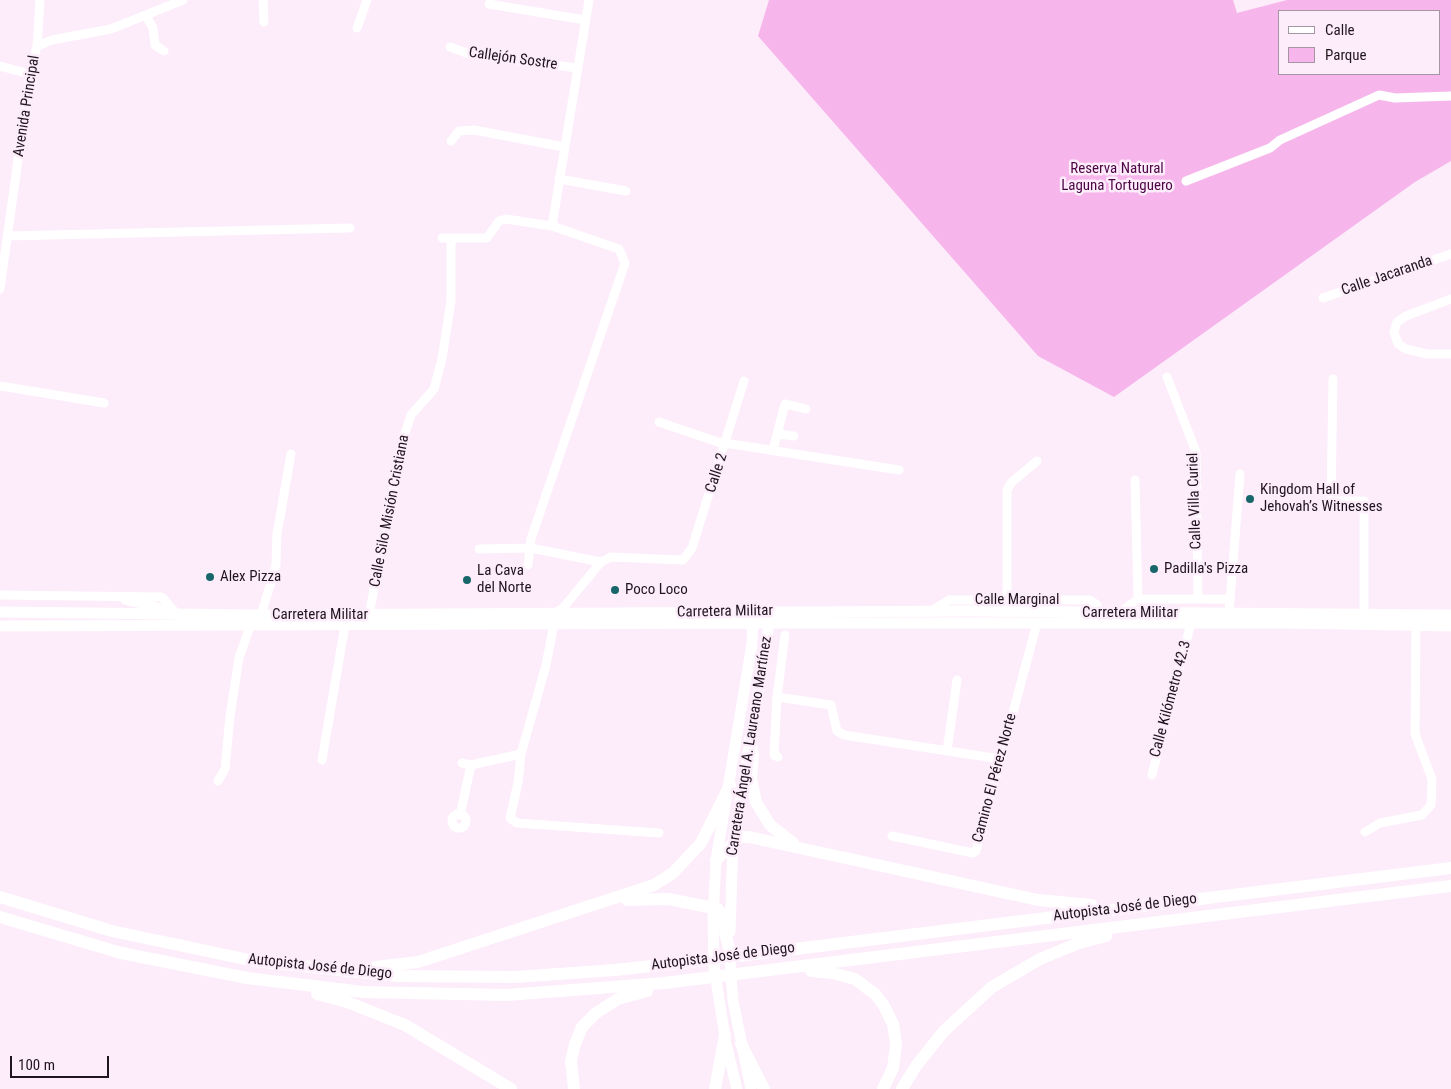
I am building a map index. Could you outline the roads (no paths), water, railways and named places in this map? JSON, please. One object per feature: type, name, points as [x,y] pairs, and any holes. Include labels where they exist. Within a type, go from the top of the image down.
[{"type":"highway","points":[[750,739],[753,754],[750,779],[756,802],[764,817],[777,832],[799,847]]},
{"type":"highway","points":[[296,966],[321,964],[371,968],[418,962],[654,884],[681,866],[708,833],[730,785]]},
{"type":"highway","points":[[716,860],[740,837],[799,847],[1038,900],[1080,906],[1130,907]]},
{"type":"highway","name":"Autopista José de Diego","points":[[0,897],[73,920],[157,942],[296,966],[397,976],[472,978],[581,972],[698,961],[1451,868]]},
{"type":"highway","name":"Autopista José de Diego","points":[[0,917],[131,955],[203,970],[282,983],[364,992],[446,995],[564,992],[664,983],[1451,886]]},
{"type":"highway","points":[[609,900],[669,899],[714,908],[723,914],[729,948]]},
{"type":"highway","points":[[902,1089],[916,1066],[944,1031],[976,1000],[1008,977],[1058,951],[1140,925]]},
{"type":"highway","points":[[781,969],[842,975],[855,980],[875,994],[891,1019],[896,1045],[893,1068],[883,1089]]},
{"type":"highway","points":[[282,983],[299,990],[347,1002],[405,1024],[511,1089]]},
{"type":"highway","points":[[574,1089],[571,1071],[572,1051],[578,1036],[588,1020],[618,999],[649,991],[664,983]]},
{"type":"highway","points":[[714,1089],[725,1035]]},
{"type":"highway","points":[[741,1044],[764,1089]]},
{"type":"main road","name":"Carretera Militar","points":[[769,618],[931,611],[1097,614],[1451,615]]},
{"type":"main road","name":"Carretera Militar","points":[[0,612],[191,615],[370,614],[553,619]]},
{"type":"main road","name":"Carretera Militar","points":[[0,626],[345,625],[553,619],[753,617],[1037,623],[1451,626]]},
{"type":"main road","name":"Carretera Ángel A. Laureano Martínez","points":[[737,1089],[725,1035],[714,966],[714,908],[716,860],[752,644],[753,617]]},
{"type":"main road","name":"Carretera Ángel A. Laureano Martínez","points":[[751,1089],[733,1001],[729,948],[734,842],[769,618]]},
{"type":"street","points":[[37,46],[40,0]]},
{"type":"street","name":"Avenida Principal","points":[[0,288],[30,74],[37,46],[52,40],[112,29],[183,0]]},
{"type":"street","points":[[263,0],[264,22]]},
{"type":"street","points":[[357,28],[367,0]]},
{"type":"street","points":[[528,565],[531,539],[625,263],[619,249],[552,226],[589,0]]},
{"type":"street","points":[[489,4],[585,20]]},
{"type":"street","points":[[146,16],[153,28],[155,45],[164,51]]},
{"type":"street","name":"Callejón Sostre","points":[[450,47],[469,54],[577,68]]},
{"type":"street","points":[[0,66],[30,74]]},
{"type":"street","points":[[1186,181],[1270,148],[1280,140],[1379,95],[1395,98],[1451,96]]},
{"type":"street","points":[[451,141],[459,131],[474,130],[564,147]]},
{"type":"street","points":[[559,179],[626,191]]},
{"type":"street","name":"Calle Silo Misión Cristiana","points":[[370,614],[403,440],[411,415],[434,389],[442,358],[451,301],[447,238],[487,238],[500,221],[506,219],[552,226]]},
{"type":"street","points":[[7,236],[350,228]]},
{"type":"street","name":"Calle Jacaranda","points":[[1323,298],[1451,254]]},
{"type":"street","points":[[1451,299],[1406,316],[1397,322],[1394,332],[1398,344],[1406,349],[1427,354],[1451,354]]},
{"type":"street","name":"Calle Villa Curiel","points":[[1167,377],[1196,452],[1198,599]]},
{"type":"street","points":[[1333,379],[1331,501],[1364,501],[1364,614]]},
{"type":"street","name":"Calle 2","points":[[601,562],[611,557],[682,560],[692,548],[744,381]]},
{"type":"street","points":[[0,386],[104,403]]},
{"type":"street","points":[[774,450],[785,404],[806,409]]},
{"type":"street","points":[[659,422],[726,443],[898,470]]},
{"type":"street","points":[[778,434],[794,436]]},
{"type":"street","points":[[218,782],[225,769],[230,716],[239,658],[250,626],[261,615],[276,565],[277,534],[290,454]]},
{"type":"street","points":[[1007,600],[1007,490],[1012,482],[1037,461]]},
{"type":"street","points":[[1229,613],[1240,474]]},
{"type":"street","points":[[1136,480],[1138,599]]},
{"type":"street","points":[[479,549],[531,548],[601,562],[553,619],[546,665],[521,754],[518,782],[510,818],[512,821],[659,833]]},
{"type":"street","points":[[0,595],[96,596],[191,615]]},
{"type":"street","points":[[1119,614],[1138,599],[1229,599]]},
{"type":"street","name":"Calle Marginal","points":[[931,611],[949,600],[1090,600],[1097,605],[1097,614]]},
{"type":"street","name":"Camino El Pérez Norte","points":[[892,836],[973,852],[976,850],[1037,623]]},
{"type":"street","name":"Calle Kilómetro 42.3","points":[[1152,775],[1191,623]]},
{"type":"street","points":[[322,760],[345,625]]},
{"type":"street","points":[[1365,832],[1380,823],[1422,815],[1431,805],[1432,779],[1415,734],[1416,625]]},
{"type":"street","points":[[778,757],[774,755],[777,697],[786,635]]},
{"type":"street","points":[[947,751],[957,680]]},
{"type":"street","points":[[777,697],[831,704],[837,731],[844,736],[1000,759]]},
{"type":"street","points":[[462,763],[472,766],[521,754]]},
{"type":"street","points":[[460,815],[472,766]]},
{"type":"place","name":"Kingdom Hall of Jehovah’s Witnesses","points":[[1250,499]]},
{"type":"place","name":"Padilla's Pizza","points":[[1154,569]]},
{"type":"place","name":"Alex Pizza","points":[[210,577]]},
{"type":"place","name":"La Cava del Norte","points":[[467,580]]},
{"type":"place","name":"Poco Loco","points":[[615,590]]},
{"type":"park label","name":"Reserva Natural Laguna Tortuguero","points":[[1117,178]]}]
